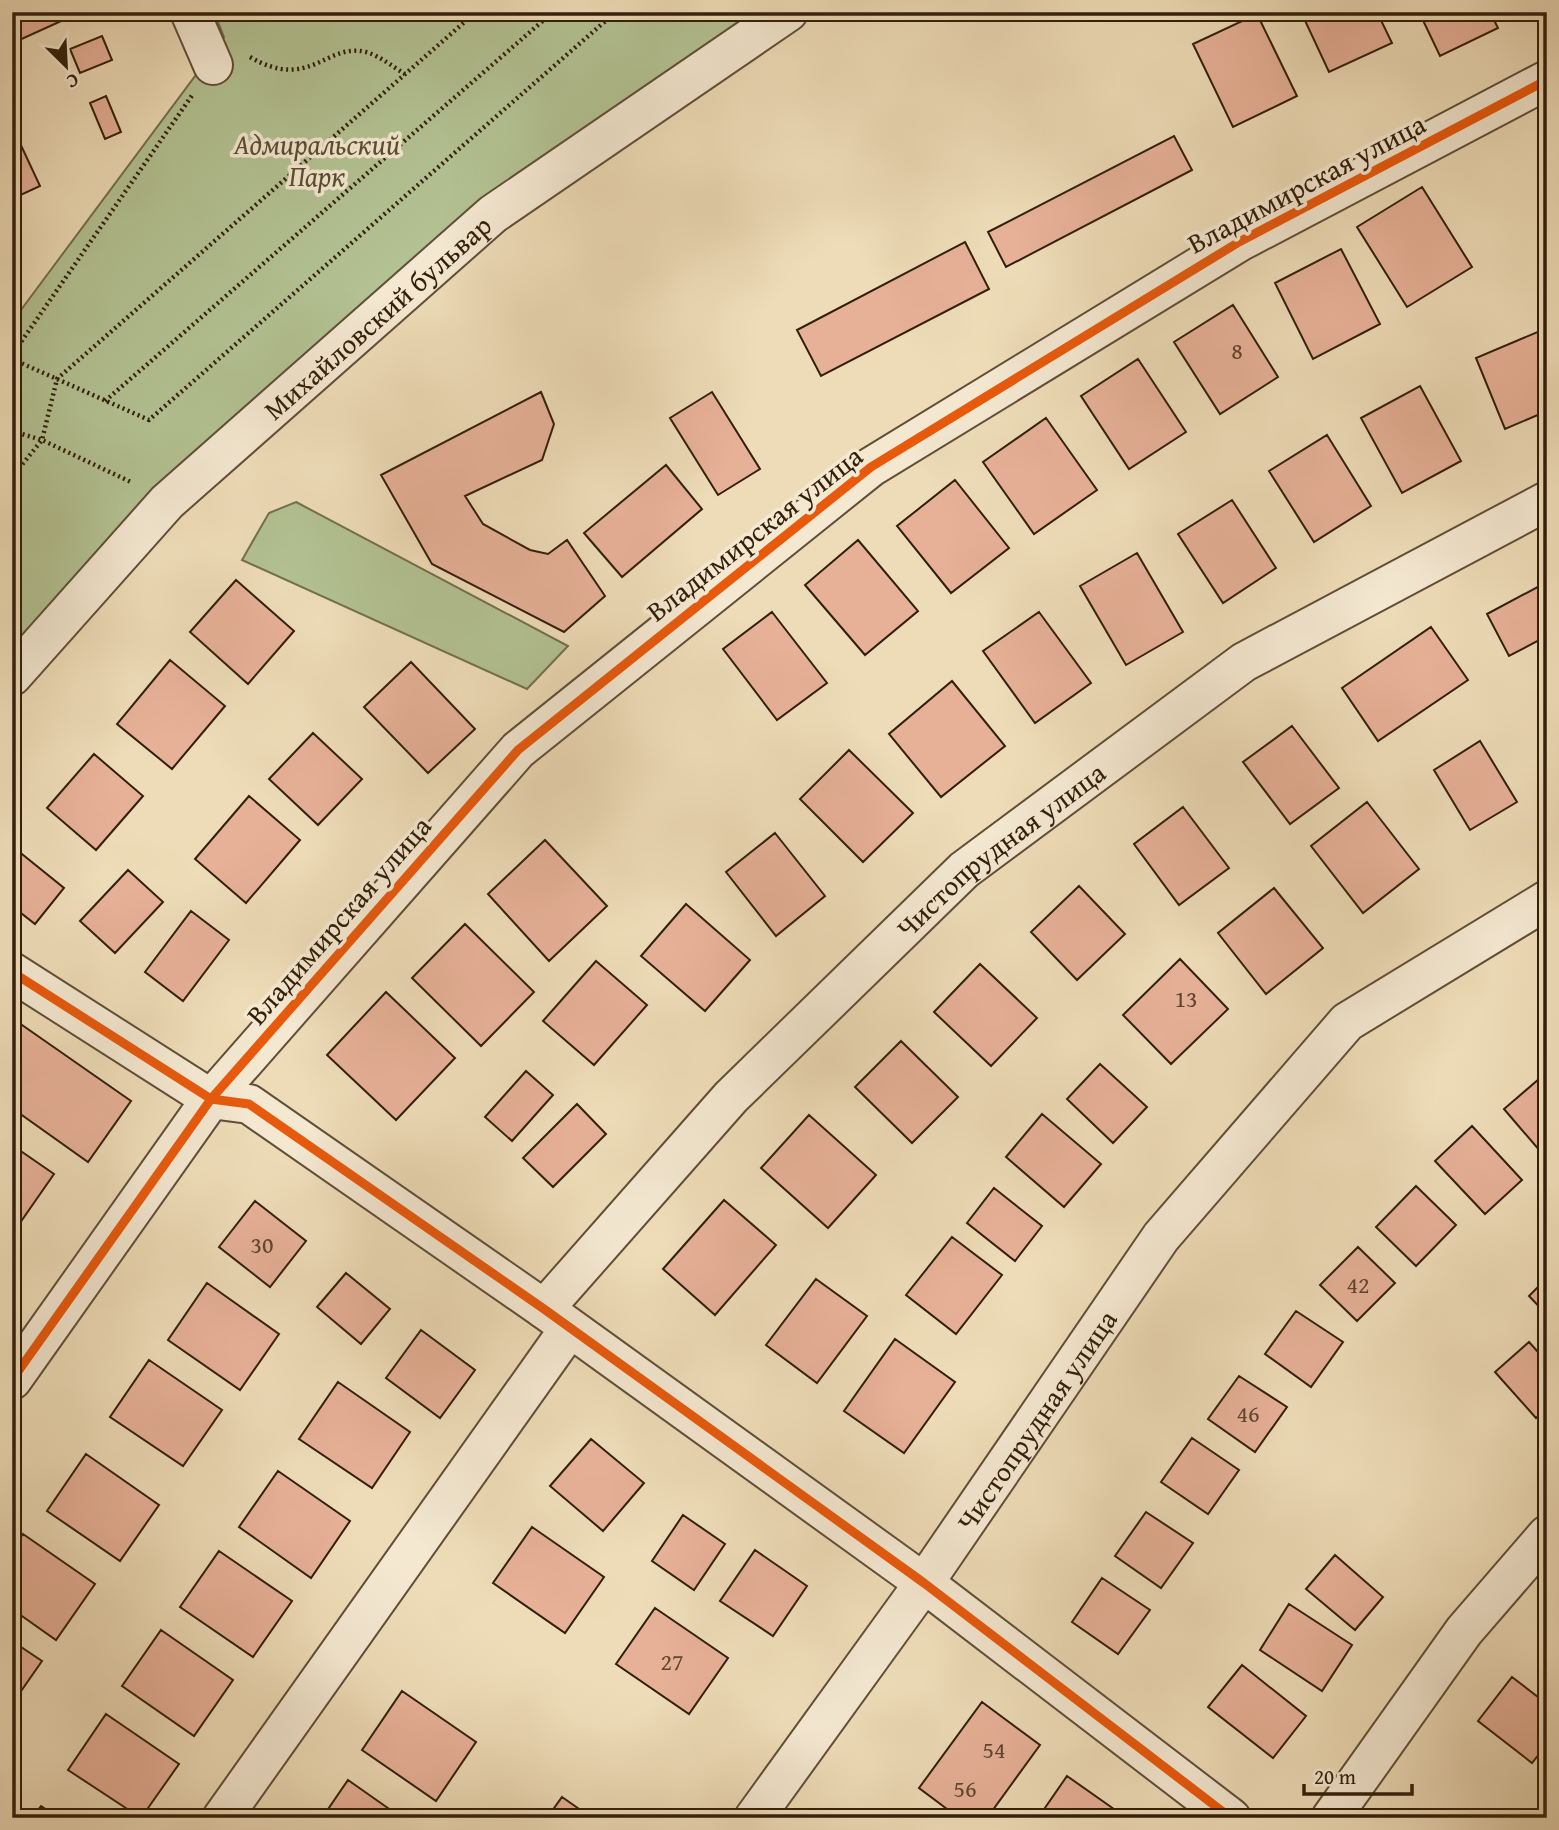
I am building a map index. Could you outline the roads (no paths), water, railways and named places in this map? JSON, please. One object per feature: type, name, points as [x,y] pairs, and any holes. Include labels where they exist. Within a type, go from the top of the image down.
[{"type":"street","points":[[190,12],[230,60]]},
{"type":"street","name":"Михайловский бульвар","points":[[12,676],[167,502],[493,214],[788,12]]},
{"type":"street","name":"Владимирская улица","points":[[12,1380],[211,1100],[518,750],[871,467],[1239,242],[1547,80]]},
{"type":"street","name":"Чистопрудная улица","points":[[222,1818],[556,1319],[731,1097],[964,870],[1244,662],[1547,501]]},
{"type":"street","name":"Чистопрудная улица","points":[[754,1818],[924,1583],[1161,1237],[1347,1022],[1547,900]]},
{"type":"street","points":[[12,972],[211,1100],[249,1104],[556,1319],[924,1583],[1231,1818]]},
{"type":"street","points":[[1331,1818],[1464,1631],[1547,1535]]},
{"type":"park label","name":"Адмиральский Парк","points":[[317,159]]}]
